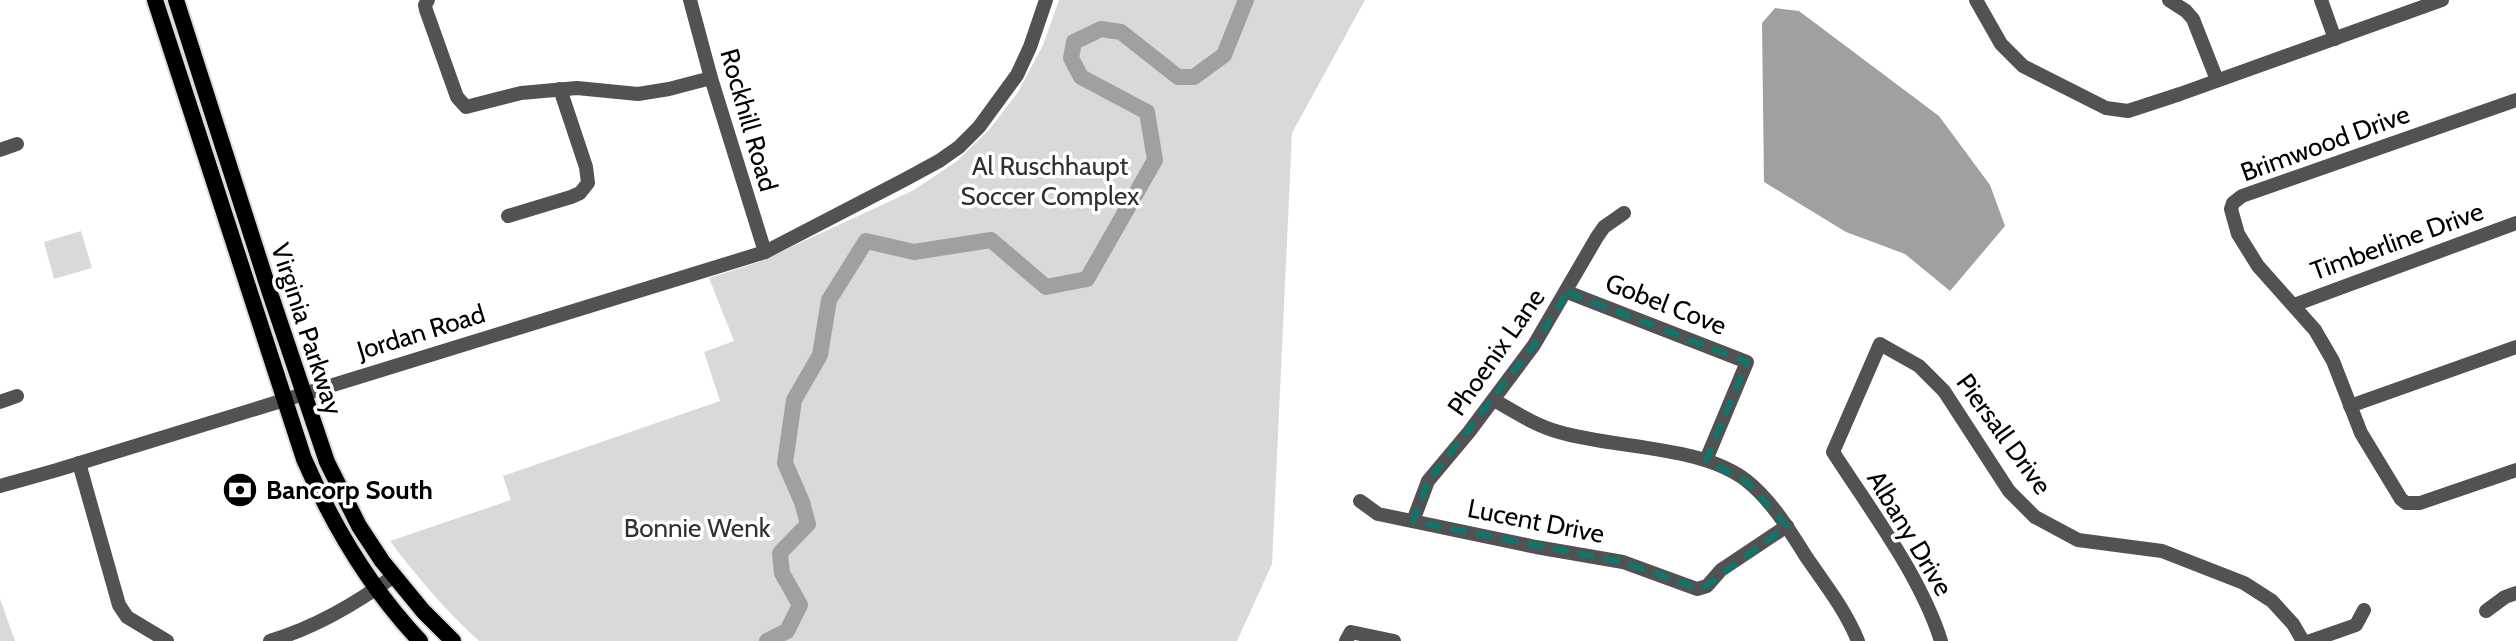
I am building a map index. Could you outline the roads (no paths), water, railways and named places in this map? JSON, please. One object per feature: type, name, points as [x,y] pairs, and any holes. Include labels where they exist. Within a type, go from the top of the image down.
[{"type":"main road","name":"Virginia Parkway","points":[[155,0],[304,459],[355,557],[420,641]]},
{"type":"main road","name":"Virginia Parkway","points":[[176,0],[302,393],[335,480],[359,526],[394,576],[453,641]]},
{"type":"main road","points":[[179,74],[198,68]]},
{"type":"street","name":"Rockhill Road","points":[[690,0],[765,252]]},
{"type":"street","name":"Jordan Road","points":[[0,486],[765,252],[904,180],[959,147],[979,127],[1017,75],[1046,0]]},
{"type":"street","points":[[1964,12],[1975,0],[2011,56],[2046,79],[2106,108],[2128,111],[2442,0]]},
{"type":"street","points":[[2169,0],[2193,19],[2217,80]]},
{"type":"street","points":[[2321,0],[2335,39]]},
{"type":"street","points":[[426,3],[457,97],[466,107],[521,93],[560,89],[638,94],[711,78]]},
{"type":"street","points":[[508,216],[571,197],[580,193],[588,183],[586,167],[560,89]]},
{"type":"street","name":"Brimwood Drive","points":[[2516,100],[2242,196],[2233,203],[2232,217],[2250,256],[2315,330],[2328,353],[2361,433],[2401,499],[2406,503],[2420,503],[2516,470]]},
{"type":"street","points":[[0,150],[17,144]]},
{"type":"street","name":"Phoenix Lane","points":[[1413,521],[1428,481],[1534,345],[1604,227],[1624,213]]},
{"type":"street","name":"Timberline Drive","points":[[2294,305],[2516,223]]},
{"type":"street","name":"Gobel Cove","points":[[1567,292],[1747,362],[1706,460]]},
{"type":"street","name":"Albany Drive","points":[[1880,344],[1833,452],[1903,561],[1936,624],[1941,641]]},
{"type":"street","name":"Piersall Drive","points":[[1880,344],[1919,366],[1944,391],[2009,491],[2035,517],[2078,540],[2162,551],[2244,583],[2272,601],[2293,624],[2303,641]]},
{"type":"street","points":[[2350,406],[2516,347]]},
{"type":"street","points":[[0,402],[17,396]]},
{"type":"street","points":[[1494,400],[1557,432],[1706,460],[1747,482],[1787,526],[1858,641]]},
{"type":"street","points":[[79,463],[119,605],[127,617],[167,641]]},
{"type":"street","name":"Lucent Drive","points":[[1360,501],[1378,514],[1623,562],[1697,589],[1704,588],[1721,570],[1787,526]]},
{"type":"street","points":[[270,641],[315,625],[394,576]]},
{"type":"street","points":[[2486,611],[2516,593]]},
{"type":"street","points":[[2310,641],[2356,625],[2364,610]]},
{"type":"street","points":[[1348,637],[1394,641]]},
{"type":"waterway","points":[[767,641],[787,631],[800,605],[782,573],[780,553],[808,524],[785,463],[794,400],[820,355],[829,300],[866,241],[914,252],[991,240],[1046,287],[1087,279],[1155,160],[1147,112],[1081,77],[1071,58],[1074,42],[1101,29],[1121,32],[1178,77],[1194,77],[1224,55],[1246,0]]},
{"type":"place","name":"Bancorp South","points":[[240,490]]},
{"type":"park label","name":"Al Ruschhaupt Soccer Complex","points":[[1050,181]]},
{"type":"park label","name":"Bonnie Wenk","points":[[697,528]]}]
